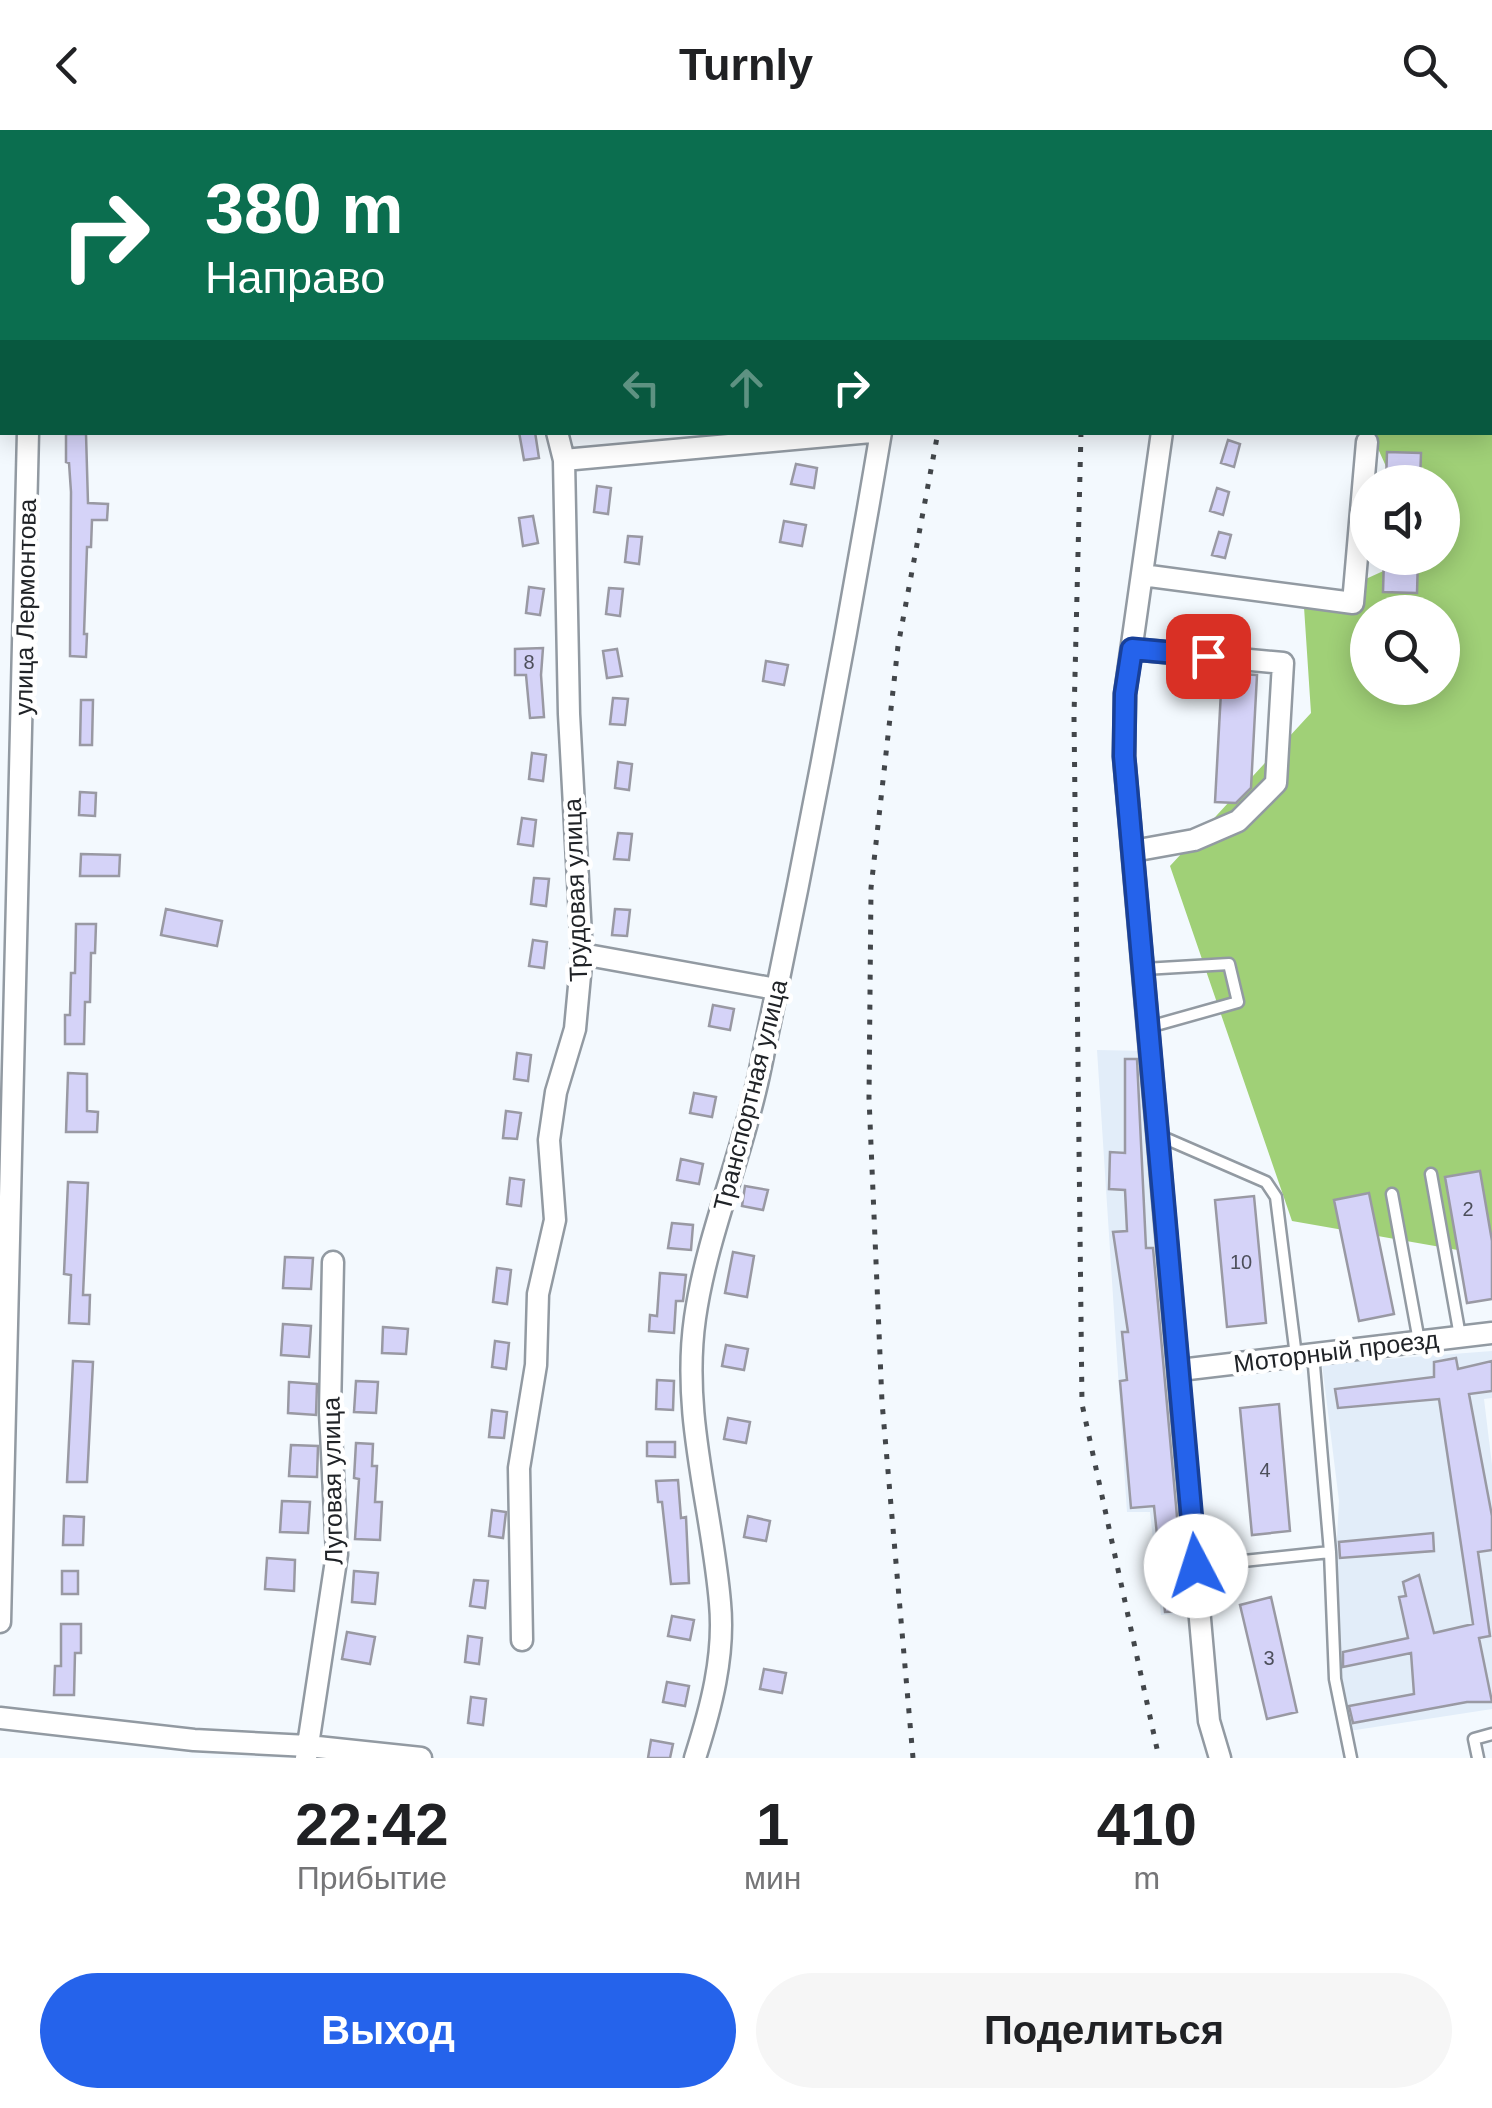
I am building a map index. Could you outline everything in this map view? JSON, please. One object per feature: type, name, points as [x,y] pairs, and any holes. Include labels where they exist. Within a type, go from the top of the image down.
[{"type":"street","name":"улица Лермонтова","points":[[0,1622],[28,435]]},
{"type":"street","name":"Трудовая улица","points":[[522,1640],[519,1468],[536,1365],[538,1294],[556,1220],[548,1140],[556,1092],[575,1029],[582,954],[568,714],[564,460],[558,435]]},
{"type":"street","points":[[564,460],[838,435]]},
{"type":"street","name":"Транспортная улица","points":[[695,1758],[716,1691],[720,1606],[690,1409],[693,1333],[710,1251],[743,1144],[815,807],[880,435]]},
{"type":"street","points":[[1162,435],[1125,694],[1124,756],[1209,1721],[1220,1758]]},
{"type":"street","points":[[1142,576],[1352,603],[1366,442]]},
{"type":"street","points":[[1132,649],[1283,664],[1276,782],[1238,821],[1194,840],[1133,851]]},
{"type":"street","points":[[582,954],[776,989]]},
{"type":"street","name":"Луговая улица","points":[[307,1752],[338,1554],[330,1412],[333,1262]]},
{"type":"street","name":"Моторный проезд","points":[[1180,1370],[1492,1332]]},
{"type":"street","points":[[0,1718],[307,1752],[420,1758]]},
{"type":"lane","points":[[1144,969],[1230,964],[1238,1002],[1150,1027]]},
{"type":"lane","points":[[1160,1136],[1266,1182],[1276,1197],[1304,1355],[1330,1552],[1335,1679],[1351,1758]]},
{"type":"lane","points":[[1431,1174],[1460,1336]]},
{"type":"lane","points":[[1392,1194],[1419,1341]]},
{"type":"lane","points":[[1196,1566],[1330,1552]]},
{"type":"lane","points":[[1478,1758],[1474,1739],[1492,1734]]},
{"type":"shaded area","points":[[1097,1050],[1145,1051],[1194,1613],[1161,1615],[1150,1512],[1127,1512]]},
{"type":"shaded area","points":[[1492,1351],[1492,1398],[1484,1399],[1492,1465],[1492,1709],[1349,1731],[1331,1646],[1339,1501],[1322,1364]]},
{"type":"green space","points":[[1372,435],[1492,435],[1492,1256],[1292,1221],[1170,866],[1311,713],[1304,607],[1375,575],[1460,575],[1460,465],[1385,465]]},
{"type":"building","points":[[66,435],[86,435],[88,503],[108,504],[107,520],[92,520],[91,547],[87,547],[86,657],[70,656],[71,492]]},
{"type":"building","points":[[520,435],[535,435],[539,458],[524,460]]},
{"type":"building","points":[[1228,440],[1240,444],[1234,467],[1221,463]]},
{"type":"building","points":[[1387,452],[1421,453],[1421,465],[1387,465]]},
{"type":"building","points":[[796,464],[817,468],[814,488],[791,484]]},
{"type":"building","points":[[597,486],[611,488],[608,514],[594,512]]},
{"type":"building","points":[[1217,488],[1229,492],[1223,515],[1210,511]]},
{"type":"building","points":[[533,516],[538,543],[523,546],[519,518]]},
{"type":"building","points":[[784,521],[806,525],[802,546],[780,542]]},
{"type":"building","points":[[1219,532],[1231,535],[1225,558],[1212,555]]},
{"type":"building","points":[[628,536],[642,537],[639,564],[625,562]]},
{"type":"building","points":[[1384,575],[1418,575],[1417,593],[1383,592]]},
{"type":"building","points":[[529,587],[544,589],[540,615],[526,613]]},
{"type":"building","points":[[609,588],[623,589],[620,616],[606,614]]},
{"type":"building","points":[[543,648],[544,717],[530,718],[526,675],[515,675],[515,649]]},
{"type":"building","points":[[617,649],[622,676],[607,678],[603,651]]},
{"type":"building","points":[[766,661],[788,665],[784,685],[763,681]]},
{"type":"building","points":[[1222,673],[1257,675],[1251,788],[1236,803],[1215,802]]},
{"type":"building","points":[[613,698],[628,699],[625,725],[610,724]]},
{"type":"building","points":[[81,700],[93,700],[92,745],[80,745]]},
{"type":"building","points":[[532,753],[546,755],[543,781],[529,779]]},
{"type":"building","points":[[618,762],[632,764],[629,790],[615,788]]},
{"type":"building","points":[[80,792],[96,793],[95,816],[79,815]]},
{"type":"building","points":[[522,818],[536,820],[533,846],[518,844]]},
{"type":"building","points":[[618,833],[632,834],[629,860],[614,859]]},
{"type":"building","points":[[81,854],[120,855],[119,876],[80,876]]},
{"type":"building","points":[[534,878],[549,879],[546,906],[531,904]]},
{"type":"building","points":[[166,909],[222,921],[217,946],[161,935]]},
{"type":"building","points":[[615,909],[630,910],[627,936],[612,935]]},
{"type":"building","points":[[76,924],[96,924],[95,953],[91,953],[90,1002],[85,1002],[84,1044],[65,1044],[65,1015],[70,1015],[71,973],[75,973]]},
{"type":"building","points":[[533,940],[547,942],[544,968],[529,966]]},
{"type":"building","points":[[713,1005],[734,1009],[730,1030],[709,1026]]},
{"type":"building","points":[[517,1053],[531,1055],[528,1081],[514,1079]]},
{"type":"building","points":[[1125,1059],[1137,1059],[1146,1248],[1153,1248],[1179,1539],[1175,1539],[1185,1611],[1165,1612],[1154,1506],[1131,1508],[1120,1381],[1127,1380],[1122,1332],[1128,1332],[1113,1232],[1127,1231],[1125,1190],[1109,1189],[1110,1152],[1125,1153]]},
{"type":"building","points":[[68,1073],[87,1074],[87,1111],[98,1112],[97,1132],[66,1132]]},
{"type":"building","points":[[694,1093],[716,1097],[712,1117],[690,1113]]},
{"type":"building","points":[[506,1111],[521,1113],[517,1139],[503,1138]]},
{"type":"building","points":[[681,1159],[703,1164],[699,1184],[677,1180]]},
{"type":"building","points":[[1480,1171],[1492,1241],[1492,1299],[1467,1303],[1445,1177]]},
{"type":"building","points":[[510,1178],[524,1180],[521,1206],[507,1204]]},
{"type":"building","points":[[68,1182],[88,1183],[83,1295],[90,1295],[89,1324],[69,1323],[71,1275],[64,1274]]},
{"type":"building","points":[[745,1186],[768,1190],[763,1210],[742,1206]]},
{"type":"building","points":[[1369,1193],[1394,1314],[1359,1321],[1334,1200]]},
{"type":"building","points":[[1254,1196],[1266,1323],[1227,1327],[1215,1200]]},
{"type":"building","points":[[672,1223],[693,1225],[691,1250],[668,1248]]},
{"type":"building","points":[[733,1252],[754,1256],[747,1297],[725,1293]]},
{"type":"building","points":[[285,1257],[313,1258],[311,1289],[283,1288]]},
{"type":"building","points":[[497,1268],[511,1270],[507,1304],[493,1302]]},
{"type":"building","points":[[660,1273],[686,1275],[683,1301],[676,1301],[674,1333],[649,1331],[650,1315],[657,1316]]},
{"type":"building","points":[[283,1324],[311,1326],[309,1357],[281,1355]]},
{"type":"building","points":[[383,1327],[408,1329],[406,1354],[382,1353]]},
{"type":"building","points":[[495,1341],[509,1343],[506,1369],[492,1367]]},
{"type":"building","points":[[726,1345],[748,1349],[744,1370],[722,1366]]},
{"type":"building","points":[[1456,1358],[1458,1369],[1492,1361],[1492,1391],[1469,1394],[1492,1516],[1492,1550],[1478,1552],[1490,1636],[1479,1638],[1492,1702],[1467,1702],[1353,1723],[1349,1706],[1414,1694],[1411,1653],[1343,1667],[1343,1652],[1408,1638],[1399,1597],[1406,1596],[1403,1582],[1419,1575],[1434,1633],[1473,1624],[1439,1399],[1338,1408],[1335,1389],[1434,1377],[1434,1362]]},
{"type":"building","points":[[73,1361],[93,1362],[87,1482],[67,1482]]},
{"type":"building","points":[[657,1380],[674,1381],[673,1410],[656,1409]]},
{"type":"building","points":[[356,1381],[378,1382],[376,1413],[354,1412]]},
{"type":"building","points":[[289,1382],[317,1384],[316,1415],[288,1413]]},
{"type":"building","points":[[1279,1404],[1290,1531],[1252,1535],[1240,1408]]},
{"type":"building","points":[[492,1410],[507,1412],[504,1438],[489,1437]]},
{"type":"building","points":[[728,1418],[750,1422],[746,1443],[724,1439]]},
{"type":"building","points":[[647,1442],[675,1442],[675,1457],[647,1456]]},
{"type":"building","points":[[356,1443],[373,1444],[372,1466],[377,1466],[375,1502],[382,1502],[380,1540],[355,1539],[359,1479],[354,1478]]},
{"type":"building","points":[[291,1445],[318,1446],[317,1477],[289,1476]]},
{"type":"building","points":[[678,1480],[681,1518],[686,1517],[689,1583],[671,1584],[656,1481]]},
{"type":"building","points":[[282,1501],[310,1502],[308,1533],[280,1532]]},
{"type":"building","points":[[492,1510],[506,1512],[503,1538],[489,1536]]},
{"type":"building","points":[[64,1516],[84,1517],[83,1545],[63,1545]]},
{"type":"building","points":[[748,1516],[770,1521],[766,1541],[744,1537]]},
{"type":"building","points":[[1433,1533],[1434,1551],[1340,1558],[1339,1542]]},
{"type":"building","points":[[267,1558],[295,1560],[294,1591],[265,1589]]},
{"type":"building","points":[[62,1571],[78,1571],[78,1594],[62,1594]]},
{"type":"building","points":[[354,1571],[378,1573],[375,1604],[352,1602]]},
{"type":"building","points":[[474,1580],[488,1581],[485,1608],[470,1606]]},
{"type":"building","points":[[1271,1597],[1297,1712],[1267,1719],[1240,1605]]},
{"type":"building","points":[[672,1616],[694,1620],[690,1640],[668,1636]]},
{"type":"building","points":[[61,1624],[81,1624],[81,1653],[75,1653],[74,1695],[54,1695],[55,1666],[61,1666]]},
{"type":"building","points":[[347,1632],[375,1637],[370,1664],[342,1659]]},
{"type":"building","points":[[468,1636],[482,1638],[479,1664],[465,1662]]},
{"type":"building","points":[[764,1669],[786,1673],[782,1693],[760,1689]]},
{"type":"building","points":[[667,1682],[689,1686],[685,1706],[663,1702]]},
{"type":"building","points":[[471,1697],[486,1699],[483,1725],[468,1723]]},
{"type":"building","points":[[651,1740],[673,1744],[670,1758],[648,1758]]},
{"type":"railway","points":[[913,1758],[882,1402],[869,1098],[871,888],[898,646],[937,435]]},
{"type":"railway","points":[[1081,435],[1074,716],[1082,1404],[1159,1758]]},
{"type":"route","points":[[1196,1566],[1124,756],[1125,694],[1132,649],[1208,656]]}]
